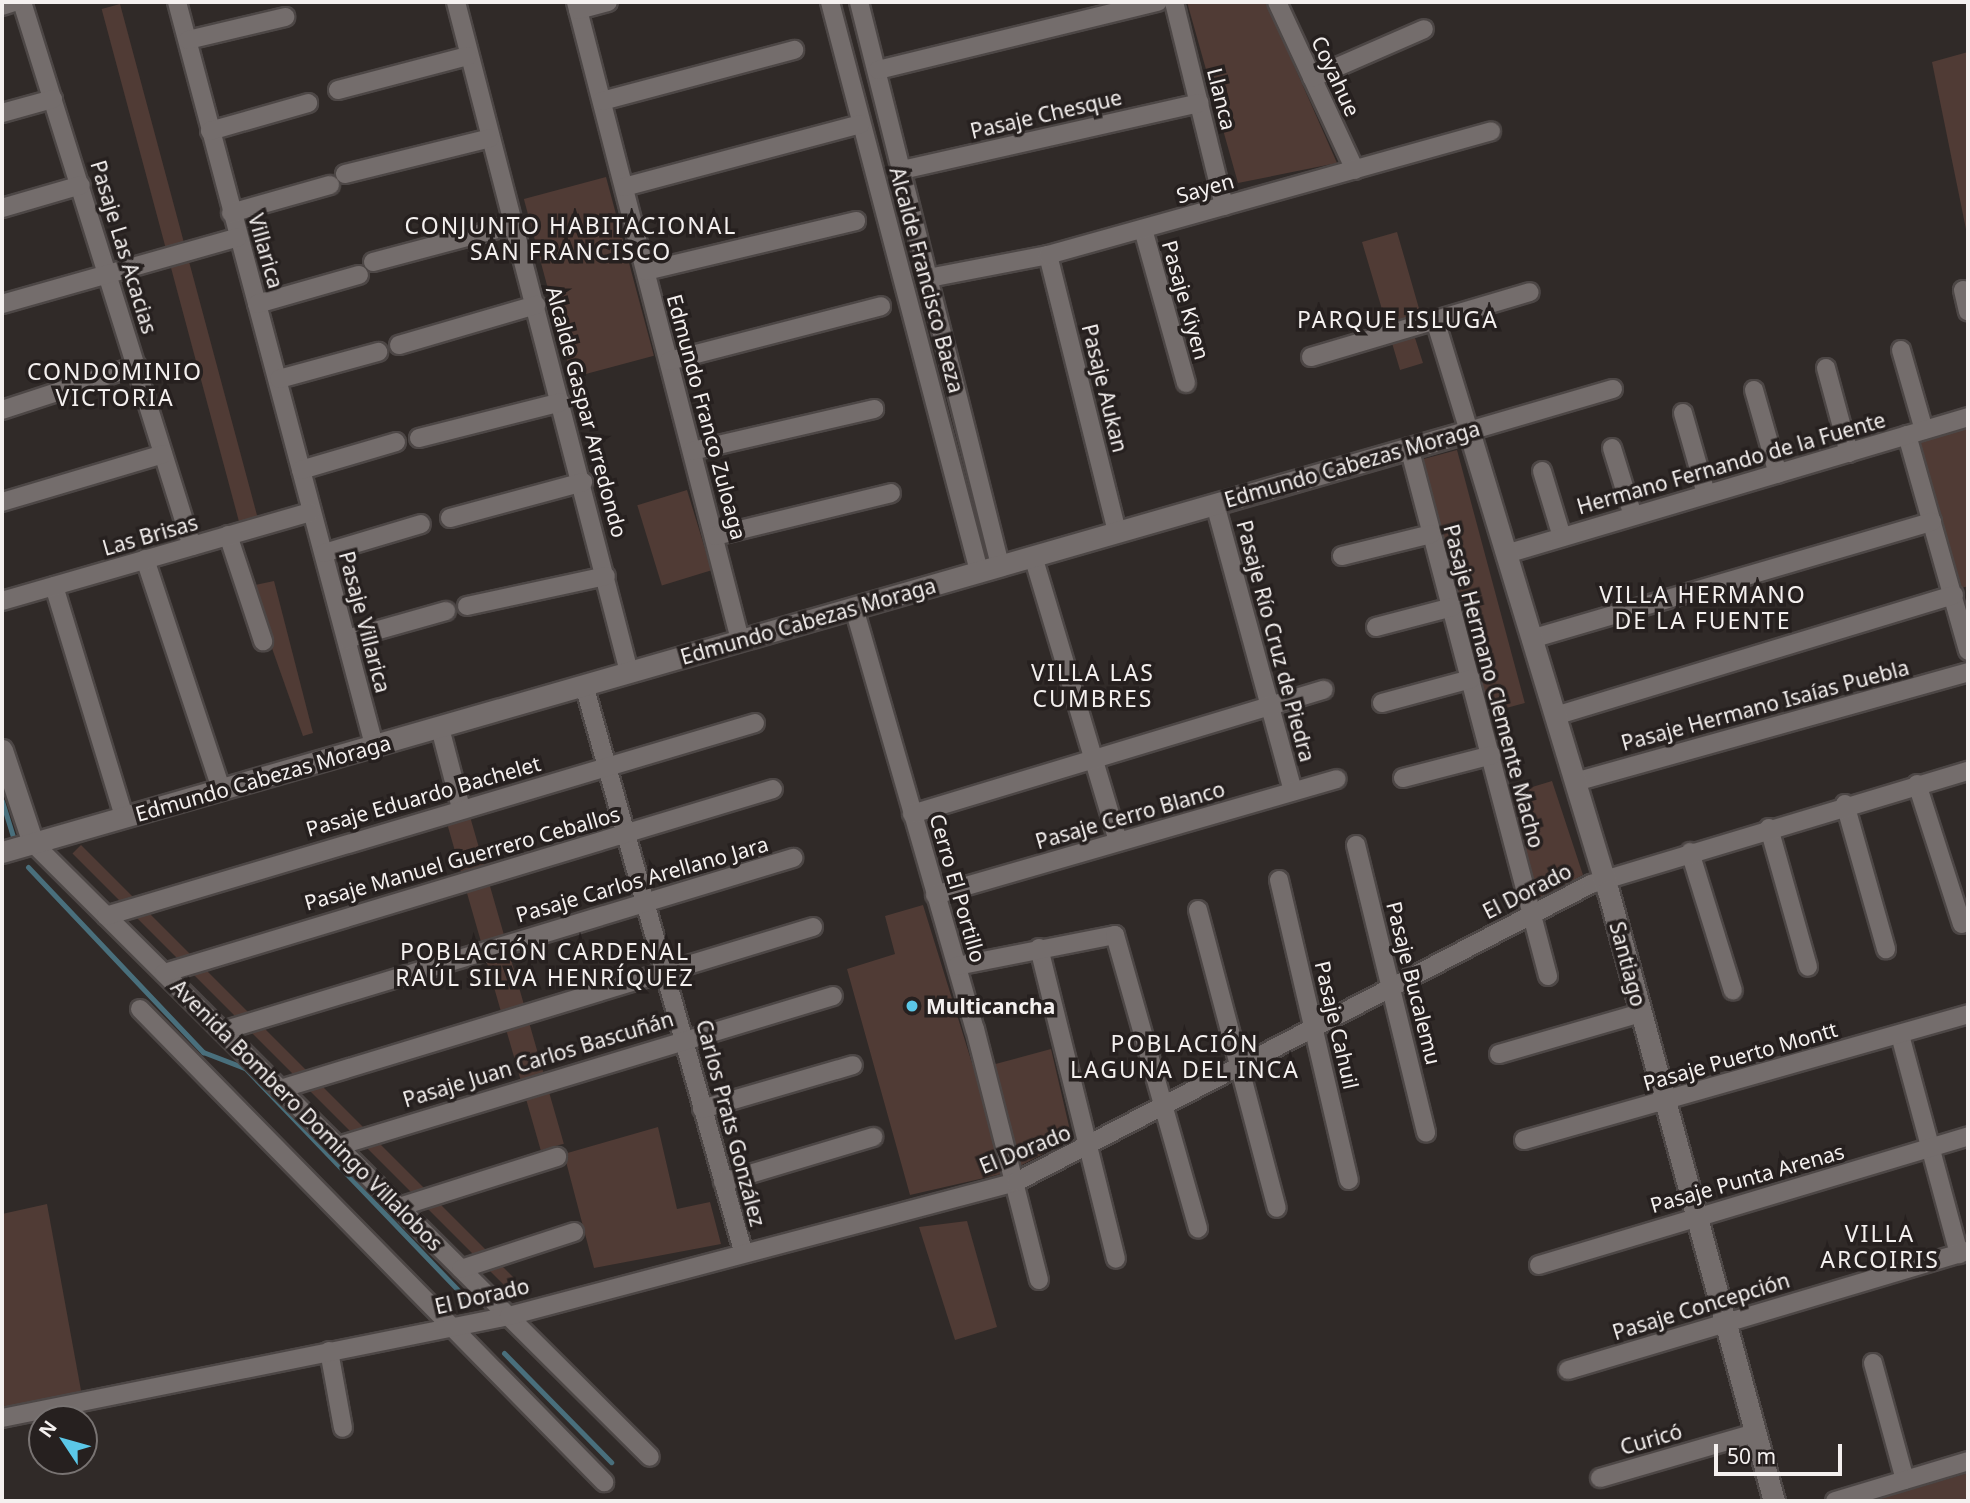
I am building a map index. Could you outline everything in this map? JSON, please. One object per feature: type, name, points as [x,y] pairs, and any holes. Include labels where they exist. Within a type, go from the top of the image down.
[{"type":"street","points":[[2,6],[14,2]]},
{"type":"street","name":"Pasaje Las Acacias","points":[[22,2],[192,546]]},
{"type":"street","name":"Villarica","points":[[177,2],[231,213],[279,379],[310,512]]},
{"type":"street","name":"Alcalde Gaspar Arredondo","points":[[456,2],[512,225],[583,482],[629,672]]},
{"type":"street","points":[[577,6],[608,2]]},
{"type":"street","name":"Alcalde Francisco Baeza","points":[[830,2],[979,571]]},
{"type":"street","name":"Alcalde Francisco Baeza","points":[[859,2],[1000,565]]},
{"type":"street","points":[[877,70],[1158,2]]},
{"type":"street","name":"Llanca","points":[[1174,2],[1224,206]]},
{"type":"street","name":"Coyahue","points":[[1277,2],[1355,170]]},
{"type":"street","name":"Edmundo Franco Zuloaga","points":[[577,6],[740,640]]},
{"type":"street","points":[[188,40],[285,17]]},
{"type":"street","points":[[1312,78],[1424,29]]},
{"type":"street","points":[[602,101],[794,50]]},
{"type":"street","points":[[338,90],[468,56]]},
{"type":"street","points":[[2,113],[53,99]]},
{"type":"street","points":[[210,131],[308,103]]},
{"type":"street","name":"Pasaje Chesque","points":[[902,170],[1200,103]]},
{"type":"street","points":[[624,187],[861,124]]},
{"type":"street","name":"Sayen","points":[[929,278],[1048,255],[1491,131]]},
{"type":"street","points":[[345,174],[490,138]]},
{"type":"street","points":[[2,208],[81,185]]},
{"type":"street","points":[[231,213],[330,185]]},
{"type":"street","points":[[646,271],[856,221]]},
{"type":"street","points":[[373,262],[512,225]]},
{"type":"street","name":"Pasaje Kiyen","points":[[1143,229],[1186,383]]},
{"type":"street","points":[[2,304],[238,237]]},
{"type":"street","name":"Pasaje Aukan","points":[[1048,255],[1118,531]]},
{"type":"street","points":[[257,304],[359,275]]},
{"type":"street","points":[[1963,290],[1968,311]]},
{"type":"street","points":[[1311,357],[1530,292]]},
{"type":"street","points":[[399,345],[536,305]]},
{"type":"street","points":[[669,361],[881,306]]},
{"type":"street","points":[[1435,320],[1469,431]]},
{"type":"street","points":[[1901,350],[1932,522],[1968,651]]},
{"type":"street","points":[[279,379],[378,352]]},
{"type":"street","points":[[2,410],[137,366]]},
{"type":"street","points":[[1826,368],[1849,453]]},
{"type":"street","name":"Edmundo Cabezas Moraga","points":[[2,851],[440,728],[1613,389]]},
{"type":"street","points":[[1755,390],[1778,474]]},
{"type":"street","points":[[419,438],[561,402]]},
{"type":"street","points":[[692,451],[874,409]]},
{"type":"street","points":[[1683,413],[1706,494]]},
{"type":"street","name":"Hermano Fernando de la Fuente","points":[[1506,554],[1968,416]]},
{"type":"street","name":"Santiago","points":[[1469,431],[1605,880],[1774,1501]]},
{"type":"street","points":[[301,470],[396,442]]},
{"type":"street","name":"Pasaje Hermano Clemente Macho","points":[[1409,447],[1548,976]]},
{"type":"street","points":[[1612,448],[1633,516]]},
{"type":"street","points":[[2,502],[163,454]]},
{"type":"street","points":[[1542,471],[1562,537]]},
{"type":"street","points":[[450,518],[583,482]]},
{"type":"street","points":[[715,536],[891,493]]},
{"type":"street","name":"Pasaje Río Cruz de Piedra","points":[[1215,504],[1293,791]]},
{"type":"street","name":"Las Brisas","points":[[2,601],[310,512]]},
{"type":"street","name":"Pasaje Villarica","points":[[310,512],[324,553],[374,745]]},
{"type":"street","points":[[1531,639],[1932,522]]},
{"type":"street","points":[[324,553],[421,524]]},
{"type":"street","points":[[1342,556],[1431,534]]},
{"type":"street","points":[[228,535],[263,641]]},
{"type":"street","points":[[1033,556],[1118,842]]},
{"type":"street","points":[[145,559],[220,789]]},
{"type":"street","points":[[467,606],[606,576]]},
{"type":"street","points":[[54,586],[124,817]]},
{"type":"street","points":[[1555,716],[1954,595]]},
{"type":"street","points":[[1376,627],[1452,607]]},
{"type":"street","name":"Cerro El Portillo","points":[[854,608],[957,966],[1016,1182],[1039,1280]]},
{"type":"street","points":[[347,639],[446,611]]},
{"type":"street","name":"Pasaje Hermano Isaías Puebla","points":[[1575,782],[1968,672]]},
{"type":"street","points":[[1382,703],[1471,679]]},
{"type":"street","name":"Carlos Prats González","points":[[584,685],[662,969],[686,1039],[702,1109],[743,1251]]},
{"type":"street","points":[[912,814],[1095,763],[1270,705],[1324,690]]},
{"type":"street","name":"Pasaje Eduardo Bachelet","points":[[106,916],[461,808],[755,723]]},
{"type":"street","points":[[440,728],[461,808]]},
{"type":"street","name":"Avenida Bombero Domingo Villalobos","points":[[2,750],[33,843],[650,1457]]},
{"type":"street","points":[[1403,778],[1492,755]]},
{"type":"street","name":"El Dorado","points":[[2,1418],[509,1316],[743,1251],[1016,1182],[1160,1111],[1530,914],[1605,880],[1845,804],[1968,771]]},
{"type":"street","name":"Pasaje Cerro Blanco","points":[[935,895],[1337,779]]},
{"type":"street","points":[[1917,784],[1962,924]]},
{"type":"street","name":"Pasaje Manuel Guerrero Ceballos","points":[[164,974],[773,789]]},
{"type":"street","points":[[1845,804],[1886,949]]},
{"type":"street","points":[[1769,828],[1808,967]]},
{"type":"street","name":"Pasaje Bucalemu","points":[[1356,845],[1426,1133]]},
{"type":"street","points":[[1690,852],[1732,991]]},
{"type":"street","name":"Pasaje Carlos Arellano Jara","points":[[222,1031],[643,900],[793,858]]},
{"type":"street","name":"Pasaje Cahuil","points":[[1279,880],[1349,1180]]},
{"type":"street","points":[[1198,910],[1276,1208]]},
{"type":"street","points":[[280,1089],[662,969],[813,927]]},
{"type":"street","points":[[957,966],[1115,935],[1160,1111],[1199,1229]]},
{"type":"street","points":[[1040,948],[1116,1259]]},
{"type":"street","name":"Pasaje Juan Carlos Bascuñán","points":[[338,1146],[833,996]]},
{"type":"street","name":"Avenida Bombero Domingo Villalobos","points":[[140,1009],[604,1482]]},
{"type":"street","points":[[1499,1054],[1641,1013]]},
{"type":"street","name":"Pasaje Puerto Montt","points":[[1524,1140],[1968,1014]]},
{"type":"street","points":[[1900,1035],[1929,1148],[1964,1253]]},
{"type":"street","points":[[702,1109],[852,1065]]},
{"type":"street","name":"Pasaje Punta Arenas","points":[[1539,1265],[1696,1215],[1968,1136]]},
{"type":"street","points":[[723,1182],[873,1137]]},
{"type":"street","points":[[399,1207],[556,1157]]},
{"type":"street","points":[[461,1269],[574,1231]]},
{"type":"street","name":"Pasaje Concepción","points":[[1568,1370],[1964,1253]]},
{"type":"street","points":[[329,1351],[343,1428]]},
{"type":"street","points":[[1873,1363],[1905,1480]]},
{"type":"street","name":"Curicó","points":[[1600,1478],[1755,1433]]},
{"type":"street","points":[[1835,1501],[1968,1461]]},
{"type":"shaded area","points":[[1187,2],[1266,2],[1337,163],[1238,183]]},
{"type":"shaded area","points":[[120,4],[258,520],[240,525],[102,9]]},
{"type":"shaded area","points":[[1968,52],[1968,239],[1932,62]]},
{"type":"shaded area","points":[[606,177],[654,356],[572,378],[524,199]]},
{"type":"shaded area","points":[[1397,232],[1420,312],[1408,316],[1423,363],[1400,370],[1362,242]]},
{"type":"shaded area","points":[[1968,426],[1968,586],[1962,588],[1917,442]]},
{"type":"shaded area","points":[[1457,450],[1525,703],[1480,715],[1413,462]]},
{"type":"shaded area","points":[[687,490],[712,570],[662,586],[637,505]]},
{"type":"shaded area","points":[[274,581],[313,733],[303,736],[250,586]]},
{"type":"shaded area","points":[[1552,781],[1583,875],[1529,904],[1502,796]]},
{"type":"shaded area","points":[[469,813],[564,1144],[541,1150],[446,820]]},
{"type":"shaded area","points":[[81,845],[520,1284],[512,1293],[73,853]]},
{"type":"shaded area","points":[[923,905],[1006,1173],[910,1195],[847,969],[895,954],[885,916]]},
{"type":"shaded area","points":[[1051,1049],[1072,1139],[1016,1168],[988,1066]]},
{"type":"shaded area","points":[[658,1127],[677,1209],[710,1202],[721,1244],[594,1268],[564,1154]]},
{"type":"shaded area","points":[[47,1204],[82,1396],[28,1405],[28,1407],[2,1413],[2,1214]]},
{"type":"shaded area","points":[[967,1221],[997,1327],[955,1340],[919,1227]]},
{"type":"shaded area","points":[[1968,1473],[1968,1501],[1872,1501]]},
{"type":"waterway","points":[[2,801],[15,843]]},
{"type":"waterway","points":[[28,867],[203,1052],[245,1068],[464,1296]]},
{"type":"waterway","points":[[504,1353],[611,1462]]},
{"type":"place","name":"Multicancha","points":[[912,1006]]},
{"type":"district","name":"CONJUNTO HABITACIONAL SAN FRANCISCO","points":[[571,238]]},
{"type":"district","name":"PARQUE ISLUGA","points":[[1398,319]]},
{"type":"district","name":"CONDOMINIO VICTORIA","points":[[115,384]]},
{"type":"district","name":"VILLA HERMANO DE LA FUENTE","points":[[1703,607]]},
{"type":"district","name":"VILLA LAS CUMBRES","points":[[1093,685]]},
{"type":"district","name":"POBLACIÓN CARDENAL RAÚL SILVA HENRÍQUEZ","points":[[545,964]]},
{"type":"district","name":"POBLACIÓN LAGUNA DEL INCA","points":[[1185,1056]]},
{"type":"district","name":"VILLA ARCOIRIS","points":[[1880,1246]]}]
